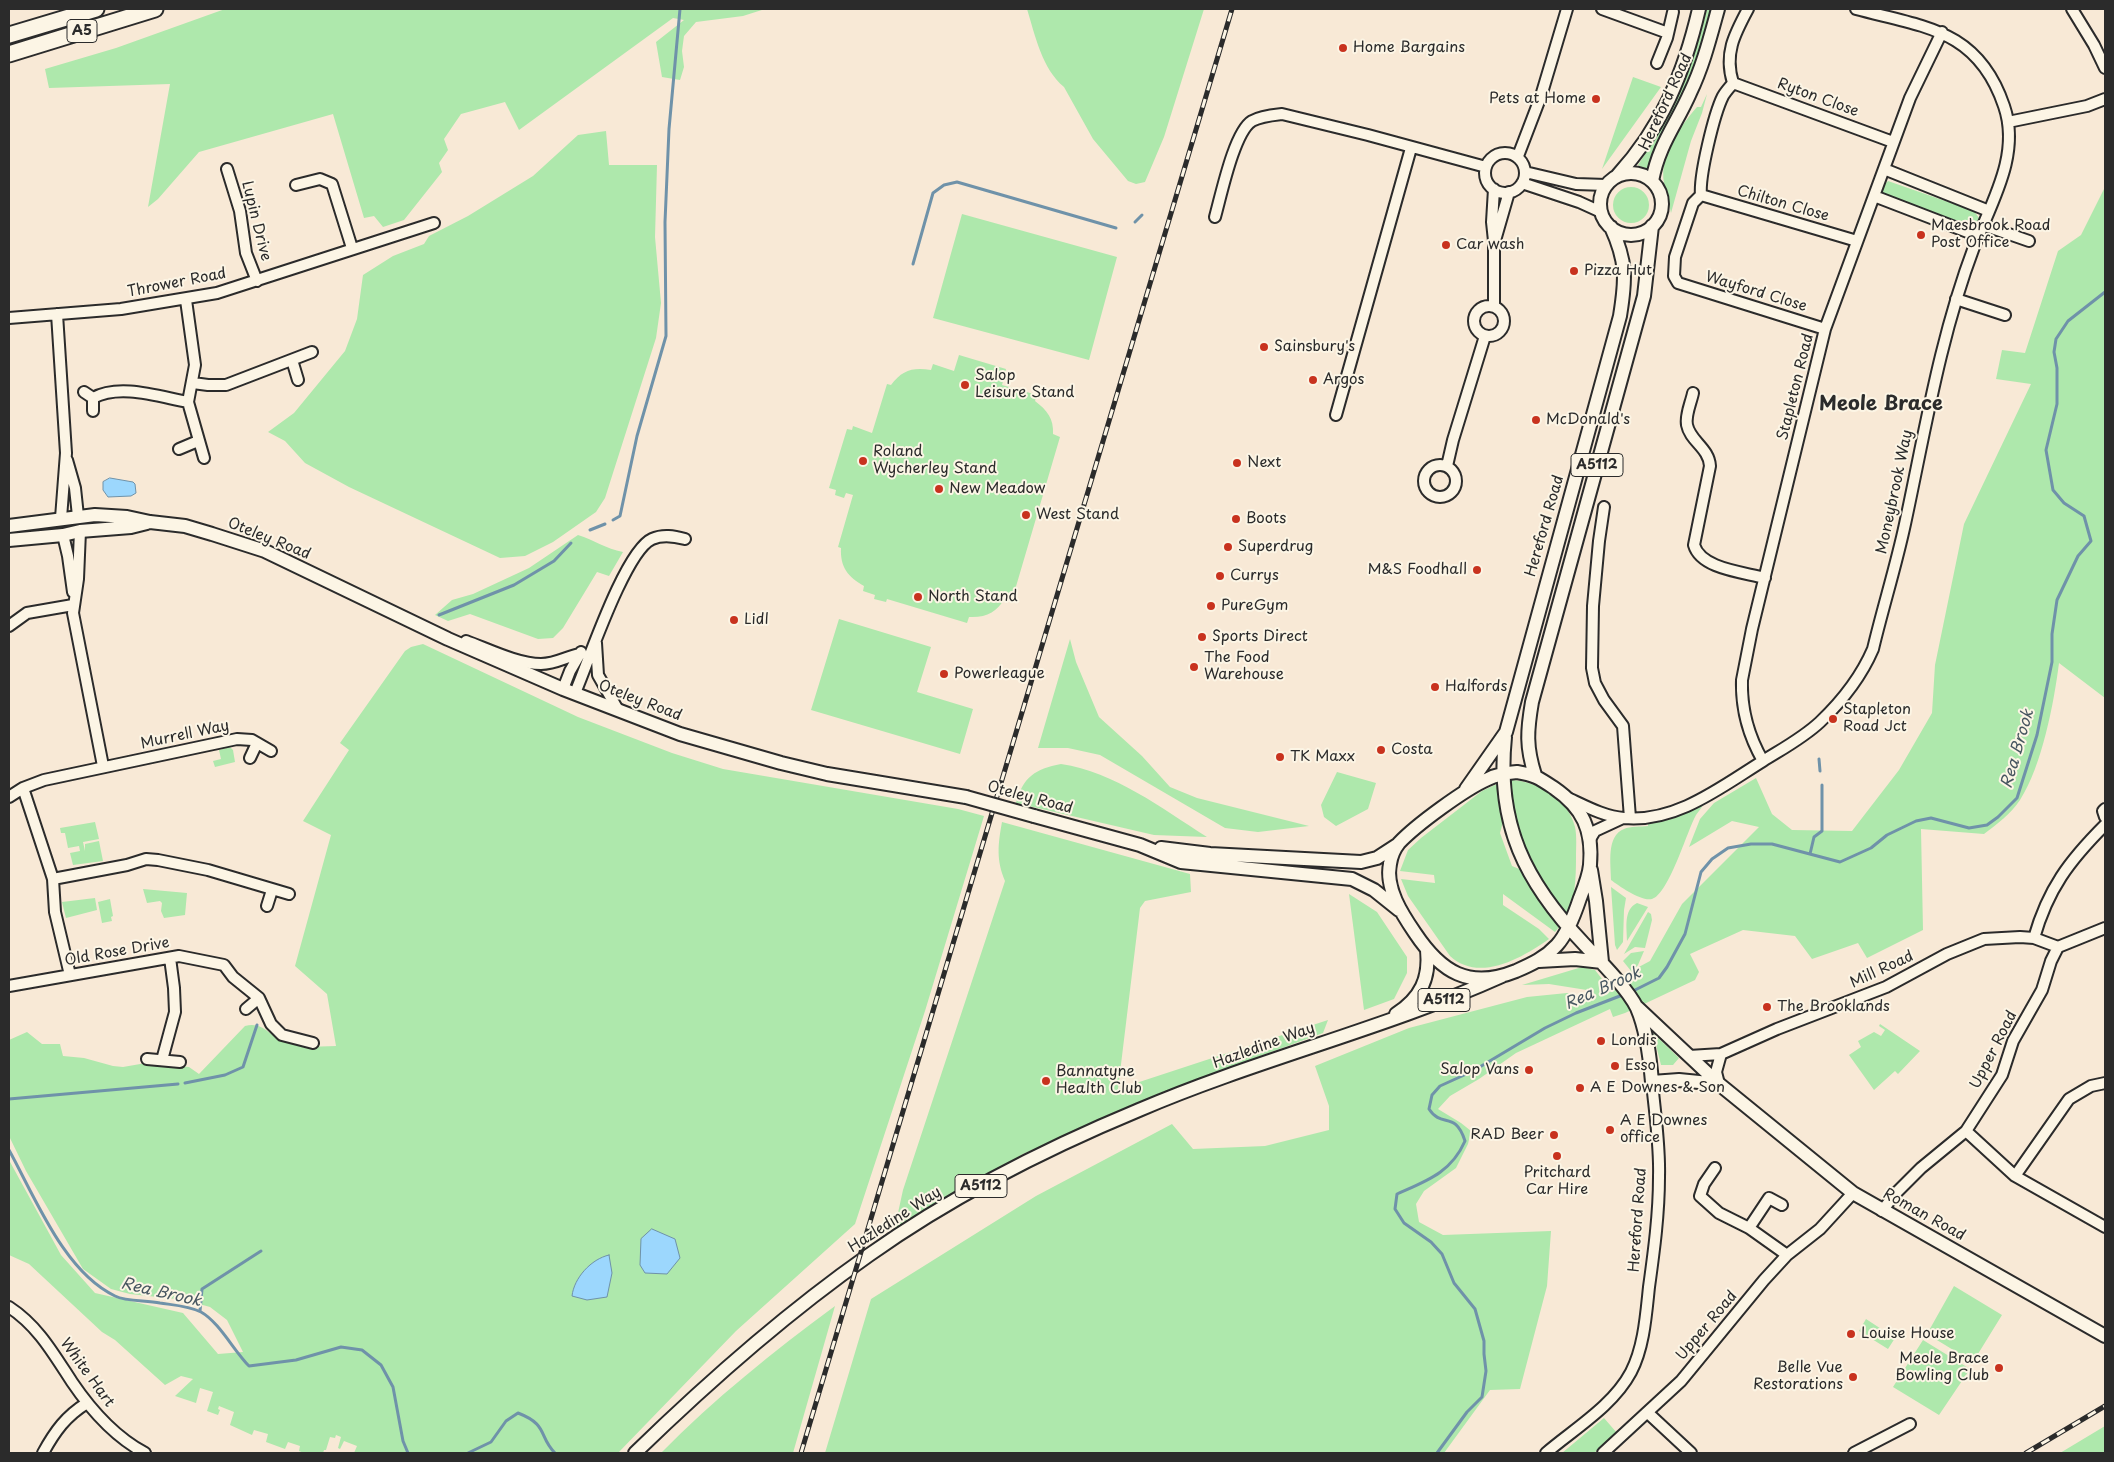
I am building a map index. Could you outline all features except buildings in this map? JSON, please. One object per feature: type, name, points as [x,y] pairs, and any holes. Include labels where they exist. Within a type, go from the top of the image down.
[{"type":"highway","name":"A5","points":[[9,35],[96,9]]},
{"type":"highway","name":"A5","points":[[9,54],[155,9]]},
{"type":"main road","name":"Hereford Road","points":[[1616,176],[1637,154],[1670,97],[1691,44],[1699,9]]},
{"type":"main road","name":"Hereford Road","points":[[1652,181],[1661,148],[1702,64],[1718,9]]},
{"type":"main road","points":[[1601,212],[1600,201],[1606,185],[1616,176],[1636,173],[1652,181]]},
{"type":"main road","name":"A5112","points":[[1535,775],[1527,744],[1527,728],[1532,702],[1644,296],[1652,226],[1661,211],[1662,203],[1661,194],[1652,181]]},
{"type":"main road","name":"A5112","points":[[1601,212],[1611,227]]},
{"type":"main road","points":[[1611,227],[1624,234],[1634,234],[1644,232],[1652,226]]},
{"type":"main road","name":"Hereford Road","points":[[1611,227],[1621,250],[1624,267],[1624,291],[1620,316],[1506,732],[1502,773],[1513,837],[1524,864],[1568,927],[1602,962],[1636,1007],[1647,1042],[1652,1082]]},
{"type":"main road","name":"Oteley Road","points":[[9,526],[95,515],[127,517],[197,530],[265,551],[448,639],[570,691],[680,734],[780,763],[827,774],[966,797],[1140,845],[1182,862],[1352,879],[1374,890],[1401,911]]},
{"type":"main road","points":[[78,516],[80,531]]},
{"type":"main road","points":[[62,518],[63,535]]},
{"type":"main road","name":"Oteley Road","points":[[9,540],[131,527],[150,522]]},
{"type":"main road","name":"Hereford Road","points":[[1464,793],[1506,732]]},
{"type":"main road","points":[[1398,844],[1393,855],[1389,875],[1401,911],[1427,950],[1449,971],[1482,980],[1502,976],[1540,961],[1575,959],[1602,962],[1596,901],[1590,868],[1589,841],[1582,815],[1570,799],[1535,775],[1517,772],[1502,773],[1486,779],[1464,793]]},
{"type":"main road","name":"Oteley Road","points":[[1140,845],[1210,854],[1361,862],[1377,858],[1398,844],[1464,793]]},
{"type":"main road","points":[[1540,961],[1558,944],[1574,916],[1590,868]]},
{"type":"main road","name":"Hazledine Way","points":[[1385,1021],[1400,1012],[1422,986],[1429,967],[1427,950]]},
{"type":"main road","name":"Hazledine Way","points":[[635,1453],[693,1397],[807,1301],[870,1254],[1025,1160],[1140,1109],[1267,1061],[1439,1002],[1502,976]]},
{"type":"main road","name":"Roman Road","points":[[1636,1007],[1719,1084],[1853,1193],[2105,1336]]},
{"type":"main road","points":[[1652,1082],[1679,1080],[1719,1084]]},
{"type":"street","points":[[1518,156],[1524,145],[1566,9]]},
{"type":"street","points":[[1602,9],[1668,33]]},
{"type":"street","points":[[1701,196],[1700,182],[1711,136],[1723,96],[1733,83],[1728,59],[1735,34],[1748,9]]},
{"type":"street","name":"Moneybrook Way","points":[[1570,799],[1591,809],[1627,818],[1649,817],[1681,809],[1697,802],[1818,723],[1849,691],[1871,655],[1905,526],[1934,381],[1956,299],[1978,236],[2000,185],[2007,160],[2009,136],[2008,122],[1999,93],[1986,69],[1962,46],[1942,32],[1858,9]]},
{"type":"street","points":[[2072,9],[2094,45],[2105,68]]},
{"type":"street","points":[[1657,63],[1668,33],[1673,12]]},
{"type":"street","name":"Stapleton Road","points":[[1762,761],[1747,726],[1742,695],[1742,680],[1825,329],[1910,98],[1942,32]]},
{"type":"street","name":"Ryton Close","points":[[1733,83],[1894,142]]},
{"type":"street","points":[[2008,122],[2087,106],[2105,100]]},
{"type":"street","points":[[1215,217],[1236,146],[1252,121],[1269,116],[1282,114],[1368,134],[1410,148],[1486,167]]},
{"type":"street","points":[[1336,415],[1410,148]]},
{"type":"street","points":[[1510,153],[1518,156],[1525,172],[1522,183],[1518,188],[1508,192],[1494,189],[1486,180],[1486,167],[1492,157],[1498,154],[1510,153]]},
{"type":"street","name":"Lupin Drive","points":[[227,169],[240,211],[246,254],[257,281]]},
{"type":"street","points":[[1884,169],[1989,211]]},
{"type":"street","points":[[1525,172],[1576,184],[1606,185]]},
{"type":"street","points":[[296,185],[320,179],[332,184],[352,248]]},
{"type":"street","points":[[1522,183],[1579,202],[1601,212]]},
{"type":"street","points":[[1494,189],[1492,222],[1494,242],[1494,307]]},
{"type":"street","points":[[1494,242],[1508,192]]},
{"type":"street","name":"Chilton Close","points":[[1701,196],[1858,240]]},
{"type":"street","name":"Wayford Close","points":[[1701,196],[1693,203],[1676,257],[1674,276],[1678,283],[1825,329]]},
{"type":"street","points":[[1874,196],[1978,236]]},
{"type":"street","name":"Thrower Road","points":[[9,318],[121,309],[186,300],[218,293],[434,222]]},
{"type":"street","points":[[1983,225],[2030,241]]},
{"type":"street","points":[[1956,299],[2005,315]]},
{"type":"street","points":[[186,300],[195,351],[193,383],[188,402],[204,458]]},
{"type":"street","points":[[1488,306],[1494,307],[1501,313],[1504,322],[1503,327],[1496,335],[1484,336],[1476,329],[1474,318],[1479,310],[1488,306]]},
{"type":"street","points":[[57,314],[66,455],[62,518]]},
{"type":"street","points":[[1447,466],[1484,336]]},
{"type":"street","points":[[193,383],[208,386],[226,385],[312,352]]},
{"type":"street","points":[[292,360],[298,380]]},
{"type":"street","points":[[93,411],[89,395],[102,393],[134,392],[188,402]]},
{"type":"street","points":[[1693,393],[1687,426],[1710,458],[1694,545],[1696,554],[1710,564],[1765,578]]},
{"type":"street","points":[[179,448],[198,441]]},
{"type":"street","points":[[66,455],[75,488],[78,516]]},
{"type":"street","points":[[1604,507],[1592,561],[1592,668],[1595,683],[1604,700],[1623,726],[1627,818]]},
{"type":"street","points":[[73,601],[78,579],[80,531]]},
{"type":"street","points":[[63,535],[68,556],[73,618],[104,766]]},
{"type":"street","points":[[570,691],[615,594],[641,547],[650,540],[667,535],[685,539]]},
{"type":"street","points":[[9,626],[27,613],[73,601]]},
{"type":"street","points":[[448,639],[462,640],[525,662],[540,664],[556,662],[579,654],[596,637]]},
{"type":"street","points":[[596,637],[598,675],[618,710]]},
{"type":"street","points":[[570,691],[579,654]]},
{"type":"street","name":"Murrell Way","points":[[9,798],[23,788],[44,780],[237,739],[245,738],[271,751]]},
{"type":"street","points":[[250,758],[257,743]]},
{"type":"street","points":[[23,788],[53,879],[55,912],[70,975]]},
{"type":"street","points":[[2105,809],[2103,811],[2105,817]]},
{"type":"street","name":"Moneybrook Way","points":[[1589,841],[1595,832],[1627,818]]},
{"type":"street","points":[[2034,938],[2040,916],[2062,872],[2105,825]]},
{"type":"street","points":[[53,879],[146,860],[158,860],[208,870],[289,894]]},
{"type":"street","points":[[267,906],[272,890]]},
{"type":"street","points":[[2058,948],[2105,928]]},
{"type":"street","name":"Mill Road","points":[[1688,1056],[1721,1054],[1777,1029],[1886,987],[1947,954],[1984,939],[2020,936],[2034,938],[2058,948]]},
{"type":"street","name":"Upper Road","points":[[1882,1211],[1895,1194],[1921,1168],[1966,1131],[2002,1074],[2013,1041],[2042,990],[2051,960],[2058,948]]},
{"type":"street","name":"Old Rose Drive","points":[[9,986],[189,956],[224,965],[233,977],[259,998],[272,1024],[282,1035],[313,1043]]},
{"type":"street","points":[[162,1060],[176,1012],[170,958]]},
{"type":"street","points":[[246,1009],[259,998]]},
{"type":"street","points":[[1719,1084],[1716,1072],[1721,1054]]},
{"type":"street","points":[[147,1059],[180,1062]]},
{"type":"street","name":"Hereford Road","points":[[1546,1453],[1597,1412],[1617,1391],[1631,1373],[1639,1352],[1645,1324],[1657,1224],[1659,1186],[1659,1149],[1652,1082]]},
{"type":"street","points":[[2015,1176],[2069,1099],[2091,1086],[2105,1083]]},
{"type":"street","points":[[1966,1131],[2015,1176],[2105,1227]]},
{"type":"street","points":[[1715,1168],[1704,1184],[1700,1196],[1719,1214],[1749,1228],[1787,1256]]},
{"type":"street","name":"Upper Road","points":[[1602,1453],[1681,1380],[1764,1280],[1787,1256],[1820,1229],[1853,1193]]},
{"type":"street","points":[[1749,1228],[1769,1198],[1782,1205]]},
{"type":"street","name":"White Hart","points":[[10,1310],[34,1326],[87,1403],[116,1433],[145,1453]]},
{"type":"street","points":[[43,1453],[57,1428],[72,1412],[87,1403]]},
{"type":"street","points":[[1648,1412],[1691,1453]]},
{"type":"street","points":[[1854,1453],[1910,1424]]},
{"type":"green space","points":[[225,9],[765,9],[743,16],[696,22],[684,36],[682,51],[684,67],[680,80],[662,77],[656,42],[684,20],[673,18],[519,130],[505,102],[461,114],[444,139],[448,150],[439,163],[442,172],[404,220],[383,227],[374,216],[364,218],[333,114],[199,152],[158,199],[148,207],[170,84],[49,88],[45,69],[116,48]]},
{"type":"green space","points":[[1027,9],[1204,9],[1164,137],[1145,182],[1136,184],[1128,181],[1093,139],[1064,87],[1050,71],[1036,40]]},
{"type":"green space","points":[[1707,9],[1712,9],[1693,69],[1679,104],[1657,144],[1649,171],[1638,165],[1650,147],[1680,90],[1702,30]]},
{"type":"green space","points":[[1633,77],[1661,87],[1602,169]]},
{"type":"green space","points":[[1707,94],[1691,141],[1671,213],[1663,172],[1668,151],[1684,123],[1697,107],[1701,107]]},
{"type":"green space","points":[[606,131],[609,165],[657,165],[655,237],[661,303],[656,338],[605,498],[596,512],[553,542],[525,556],[500,558],[349,487],[305,463],[285,441],[268,432],[294,413],[345,351],[357,319],[363,275],[393,256],[424,244],[429,236],[468,216],[533,176],[578,135]]},
{"type":"green space","points":[[1888,181],[1974,211],[1979,218],[1976,225],[1967,228],[1885,195],[1883,186]]},
{"type":"green space","points":[[1631,187],[1638,188],[1644,192],[1648,198],[1648,212],[1644,218],[1638,222],[1631,223],[1624,222],[1618,218],[1614,212],[1613,205],[1614,198],[1618,192],[1624,188]]},
{"type":"green space","points":[[2105,187],[2105,698],[2059,663],[2054,696],[2041,752],[2028,786],[2012,810],[2004,819],[1984,834],[1921,829],[1923,930],[1867,958],[1858,943],[1812,959],[1795,936],[1743,930],[1690,954],[1699,972],[1695,980],[1625,1013],[1613,1017],[1610,1009],[1516,1053],[1479,1079],[1450,1096],[1438,1109],[1471,1131],[1468,1144],[1456,1168],[1424,1191],[1416,1204],[1419,1222],[1443,1235],[1551,1231],[1547,1286],[1520,1389],[1490,1390],[1444,1453],[825,1453],[871,1299],[1036,1196],[1172,1124],[1193,1149],[1265,1146],[1329,1130],[1329,1106],[1315,1066],[1409,1028],[1527,997],[1567,993],[1592,999],[1593,991],[1549,984],[1522,985],[1582,967],[1595,970],[1606,984],[1631,971],[1623,961],[1631,953],[1644,951],[1635,969],[1650,961],[1682,904],[1759,827],[1732,821],[1689,847],[1700,819],[1714,803],[1756,778],[1772,814],[1792,830],[1852,831],[1899,770],[1932,713],[1935,665],[1964,524],[2031,384],[1996,379],[2002,350],[2025,353],[2058,251],[2081,235]]},
{"type":"green space","points":[[962,214],[1117,257],[1089,360],[933,318]]},
{"type":"green space","name":"New Meadow","points":[[959,355],[1006,369],[1002,385],[1037,395],[1035,401],[1049,415],[1053,434],[1060,437],[1012,600],[1005,598],[995,610],[986,615],[969,617],[967,623],[887,599],[886,602],[874,599],[875,595],[863,591],[864,586],[846,571],[842,561],[841,548],[838,547],[853,495],[846,493],[844,498],[835,495],[836,490],[829,488],[847,429],[852,430],[853,426],[872,433],[887,384],[891,385],[899,376],[913,369],[931,370],[933,364],[954,371]]},
{"type":"green space","points":[[578,535],[623,552],[609,576],[597,572],[563,628],[553,638],[538,639],[470,614],[448,621],[435,615],[452,600],[473,594],[529,568]]},
{"type":"green space","points":[[839,619],[931,647],[917,692],[973,709],[960,754],[811,710]]},
{"type":"green space","points":[[1070,639],[1076,662],[1099,717],[1142,756],[1170,787],[1197,798],[1309,826],[1258,832],[1225,828],[1100,755],[1068,748],[1038,748]]},
{"type":"green space","points":[[423,644],[578,717],[672,753],[723,769],[958,809],[984,816],[925,1011],[855,1224],[736,1331],[618,1453],[354,1453],[357,1446],[344,1441],[340,1449],[338,1448],[341,1437],[336,1435],[335,1438],[330,1437],[326,1450],[323,1453],[304,1453],[299,1451],[300,1446],[288,1442],[285,1449],[266,1442],[268,1434],[254,1430],[252,1435],[230,1425],[234,1412],[219,1406],[218,1415],[207,1411],[213,1392],[200,1388],[196,1403],[175,1396],[193,1379],[181,1376],[165,1385],[115,1340],[102,1332],[29,1264],[9,1255],[9,1160],[61,1255],[95,1293],[183,1313],[218,1354],[243,1352],[227,1320],[210,1307],[185,1300],[130,1294],[111,1289],[83,1269],[26,1171],[9,1136],[9,1040],[27,1032],[42,1044],[60,1044],[63,1056],[84,1058],[123,1067],[146,1063],[189,1067],[199,1074],[245,1026],[261,1027],[279,1039],[297,1044],[336,1046],[327,994],[295,966],[331,835],[303,821],[349,750],[340,743],[405,651],[411,647]]},
{"type":"green space","points":[[230,747],[233,750],[235,762],[215,767],[213,761],[221,759],[219,750]]},
{"type":"green space","points":[[1061,764],[1081,768],[1119,783],[1155,803],[1207,837],[1154,835],[1016,803],[1022,787],[1031,776],[1044,769]]},
{"type":"green space","points":[[1337,772],[1376,783],[1368,809],[1336,826],[1324,817],[1321,805]]},
{"type":"green space","points":[[1510,780],[1531,784],[1550,793],[1566,808],[1571,817],[1576,834],[1576,873],[1574,894],[1568,916],[1535,868],[1523,842],[1514,815]]},
{"type":"green space","points":[[1497,784],[1503,822],[1500,833],[1512,866],[1524,871],[1563,922],[1555,932],[1503,894],[1503,905],[1539,929],[1549,939],[1513,960],[1500,965],[1474,967],[1461,964],[1450,956],[1408,896],[1401,879],[1435,883],[1434,875],[1400,871],[1408,850],[1421,838],[1482,791]]},
{"type":"green space","points":[[1705,802],[1692,823],[1665,886],[1658,895],[1652,899],[1642,898],[1611,880],[1610,859],[1612,844],[1618,833],[1629,827],[1648,826],[1648,823],[1672,817]]},
{"type":"green space","points":[[95,822],[99,839],[83,842],[85,851],[85,844],[99,841],[103,861],[73,865],[70,853],[80,851],[79,846],[68,848],[65,833],[61,833],[60,828]]},
{"type":"green space","points":[[1002,822],[1190,874],[1191,892],[1145,901],[1140,908],[1118,1089],[1328,1020],[1323,1033],[1160,1093],[1023,1154],[894,1231],[903,1190],[1005,881],[1000,866],[999,852]]},
{"type":"green space","points":[[1611,887],[1626,898],[1623,942],[1617,950],[1615,945]]},
{"type":"green space","points":[[143,889],[187,893],[185,915],[164,918],[161,911],[162,903],[160,901],[147,903]]},
{"type":"green space","points":[[1349,894],[1377,912],[1407,957],[1407,973],[1394,999],[1364,1010]]},
{"type":"green space","points":[[95,898],[97,910],[66,918],[62,902]]},
{"type":"green space","points":[[110,899],[112,921],[102,923],[98,902]]},
{"type":"green space","points":[[1637,903],[1648,907],[1627,941],[1626,925],[1628,915]]},
{"type":"green space","points":[[1648,912],[1651,914],[1652,920],[1645,948],[1635,947],[1624,954]]},
{"type":"green space","points":[[1880,1024],[1920,1051],[1898,1074],[1895,1071],[1874,1090],[1849,1055],[1861,1047],[1858,1041],[1874,1032],[1881,1036],[1885,1030],[1879,1026]]},
{"type":"green space","points":[[1653,1033],[1679,1058],[1673,1065],[1661,1065]]},
{"type":"green space","points":[[1954,1286],[2002,1315],[1973,1362],[1927,1334]]},
{"type":"green space","points":[[835,1306],[793,1453],[661,1453],[745,1376]]},
{"type":"green space","points":[[1866,1319],[1895,1338],[1888,1349],[1859,1331]]},
{"type":"green space","points":[[1923,1340],[1970,1369],[1939,1415],[1893,1387]]},
{"type":"green space","points":[[1604,1418],[1617,1433],[1594,1453],[1562,1453]]},
{"type":"green space","points":[[2105,1426],[2105,1453],[2060,1453]]},
{"type":"water","points":[[110,478],[133,482],[136,493],[131,496],[108,497],[103,490],[103,482]]},
{"type":"water","points":[[652,1229],[675,1239],[680,1258],[667,1274],[645,1273],[640,1265],[641,1239]]},
{"type":"water","points":[[609,1255],[612,1273],[607,1297],[587,1300],[572,1296],[573,1289],[584,1270],[602,1257]]},
{"type":"waterway","points":[[613,520],[620,516],[637,436],[666,336],[665,222],[669,129],[680,9]]},
{"type":"waterway","points":[[913,264],[933,193],[944,185],[957,182],[1116,228]]},
{"type":"waterway","points":[[1135,222],[1142,215]]},
{"type":"waterway","name":"Rea Brook","points":[[1631,992],[1659,978],[1667,967],[1685,934],[1701,872],[1712,859],[1728,848],[1751,844],[1772,844],[1840,862],[1871,848],[1887,835],[1916,821],[1931,818],[1969,828],[1987,825],[2017,798],[2037,735],[2052,662],[2052,634],[2057,600],[2078,556],[2091,541],[2084,516],[2064,503],[2053,490],[2046,450],[2057,404],[2057,368],[2054,352],[2056,339],[2068,321],[2105,292]]},
{"type":"waterway","points":[[590,530],[605,524]]},
{"type":"waterway","points":[[439,615],[514,585],[554,561],[571,543]]},
{"type":"waterway","points":[[1819,759],[1820,771]]},
{"type":"waterway","points":[[1810,854],[1814,837],[1822,831],[1822,785]]},
{"type":"waterway","name":"Rea Brook","points":[[1437,1453],[1467,1412],[1482,1397],[1486,1371],[1484,1341],[1475,1309],[1454,1283],[1442,1254],[1431,1242],[1404,1223],[1395,1209],[1397,1194],[1437,1175],[1453,1161],[1465,1141],[1457,1126],[1434,1115],[1429,1109],[1432,1095],[1440,1086],[1473,1071],[1545,1028],[1576,1013],[1625,994]]},
{"type":"waterway","points":[[185,1083],[225,1075],[243,1067],[257,1025]]},
{"type":"waterway","points":[[9,1099],[178,1084]]},
{"type":"waterway","name":"Rea Brook","points":[[9,1150],[41,1211],[66,1252],[97,1285],[115,1296],[125,1299],[181,1306],[201,1312],[214,1323],[249,1366],[296,1360],[341,1347],[362,1350],[381,1365],[393,1387],[403,1441],[408,1453]]},
{"type":"waterway","points":[[200,1311],[202,1289],[261,1251]]},
{"type":"waterway","name":"Rea Brook","points":[[468,1453],[491,1442],[506,1421],[518,1413],[528,1417],[539,1426],[555,1453]]},
{"type":"railway","points":[[801,1453],[1232,9]]},
{"type":"railway","points":[[2026,1453],[2105,1406]]},
{"type":"place","name":"Home Bargains","points":[[1343,48]]},
{"type":"place","name":"Pets at Home","points":[[1596,99]]},
{"type":"place","name":"Maesbrook Road Post Office","points":[[1921,235]]},
{"type":"place","name":"Car wash","points":[[1446,245]]},
{"type":"place","name":"Pizza Hut","points":[[1574,271]]},
{"type":"place","name":"Sainsbury's","points":[[1264,347]]},
{"type":"place","name":"Argos","points":[[1313,380]]},
{"type":"place","name":"Salop Leisure Stand","points":[[965,385]]},
{"type":"place","name":"McDonald's","points":[[1536,420]]},
{"type":"place","name":"Roland Wycherley Stand","points":[[863,461]]},
{"type":"place","name":"Next","points":[[1237,463]]},
{"type":"place","name":"New Meadow","points":[[939,489]]},
{"type":"place","name":"West Stand","points":[[1026,515]]},
{"type":"place","name":"Boots","points":[[1236,519]]},
{"type":"place","name":"Superdrug","points":[[1228,547]]},
{"type":"place","name":"M&S Foodhall","points":[[1477,570]]},
{"type":"place","name":"Currys","points":[[1220,576]]},
{"type":"place","name":"North Stand","points":[[918,597]]},
{"type":"place","name":"PureGym","points":[[1211,606]]},
{"type":"place","name":"Lidl","points":[[734,620]]},
{"type":"place","name":"Sports Direct","points":[[1202,637]]},
{"type":"place","name":"The Food Warehouse","points":[[1194,667]]},
{"type":"place","name":"Powerleague","points":[[944,674]]},
{"type":"place","name":"Halfords","points":[[1435,687]]},
{"type":"place","name":"Stapleton Road Jct","points":[[1833,719]]},
{"type":"place","name":"Costa","points":[[1381,750]]},
{"type":"place","name":"TK Maxx","points":[[1280,757]]},
{"type":"place","name":"The Brooklands","points":[[1767,1007]]},
{"type":"place","name":"Londis","points":[[1601,1041]]},
{"type":"place","name":"Esso","points":[[1615,1066]]},
{"type":"place","name":"Salop Vans","points":[[1529,1070]]},
{"type":"place","name":"Bannatyne Health Club","points":[[1046,1081]]},
{"type":"place","name":"A E Downes & Son","points":[[1580,1088]]},
{"type":"place","name":"A E Downes office","points":[[1610,1130]]},
{"type":"place","name":"RAD Beer","points":[[1554,1135]]},
{"type":"place","name":"Pritchard Car Hire","points":[[1557,1156]]},
{"type":"place","name":"Louise House","points":[[1851,1334]]},
{"type":"place","name":"Meole Brace Bowling Club","points":[[1999,1368]]},
{"type":"place","name":"Belle Vue Restorations","points":[[1853,1377]]},
{"type":"district","name":"Meole Brace","points":[[1881,404]]}]
